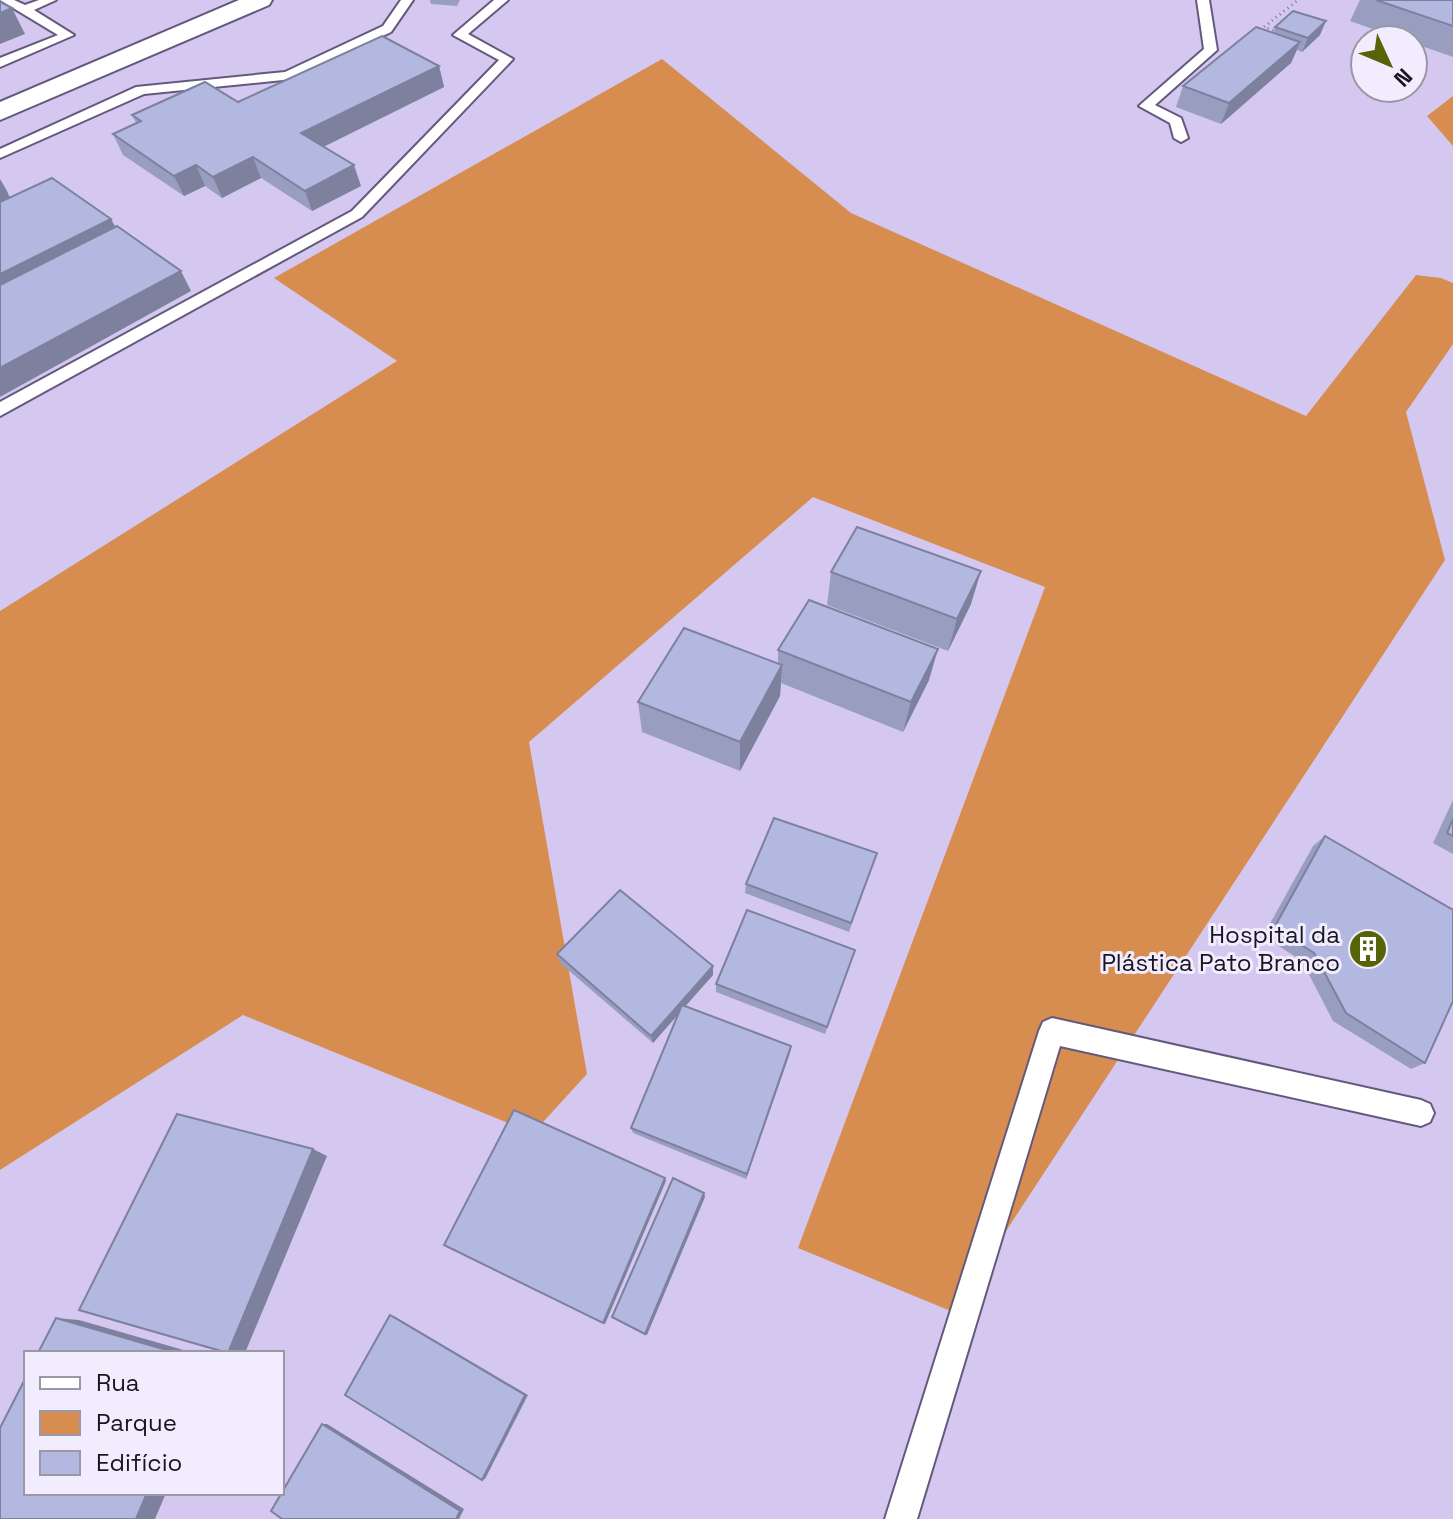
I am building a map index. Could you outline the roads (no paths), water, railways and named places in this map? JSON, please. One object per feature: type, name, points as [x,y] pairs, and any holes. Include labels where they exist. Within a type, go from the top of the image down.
[{"type":"street","points":[[0,112],[260,0]]},
{"type":"lane","points":[[0,63],[68,35],[5,0]]},
{"type":"lane","points":[[24,10],[50,0]]},
{"type":"lane","points":[[0,154],[141,90],[288,76],[387,29],[407,0]]},
{"type":"lane","points":[[0,410],[357,214],[507,59],[459,35],[502,0]]},
{"type":"lane","points":[[1181,138],[1176,121],[1146,106],[1211,50],[1203,0]]},
{"type":"lane","points":[[901,1519],[1052,1031],[1421,1113]]},
{"type":"place","name":"Hospital da Plástica Pato Branco","points":[[1368,949]]}]
